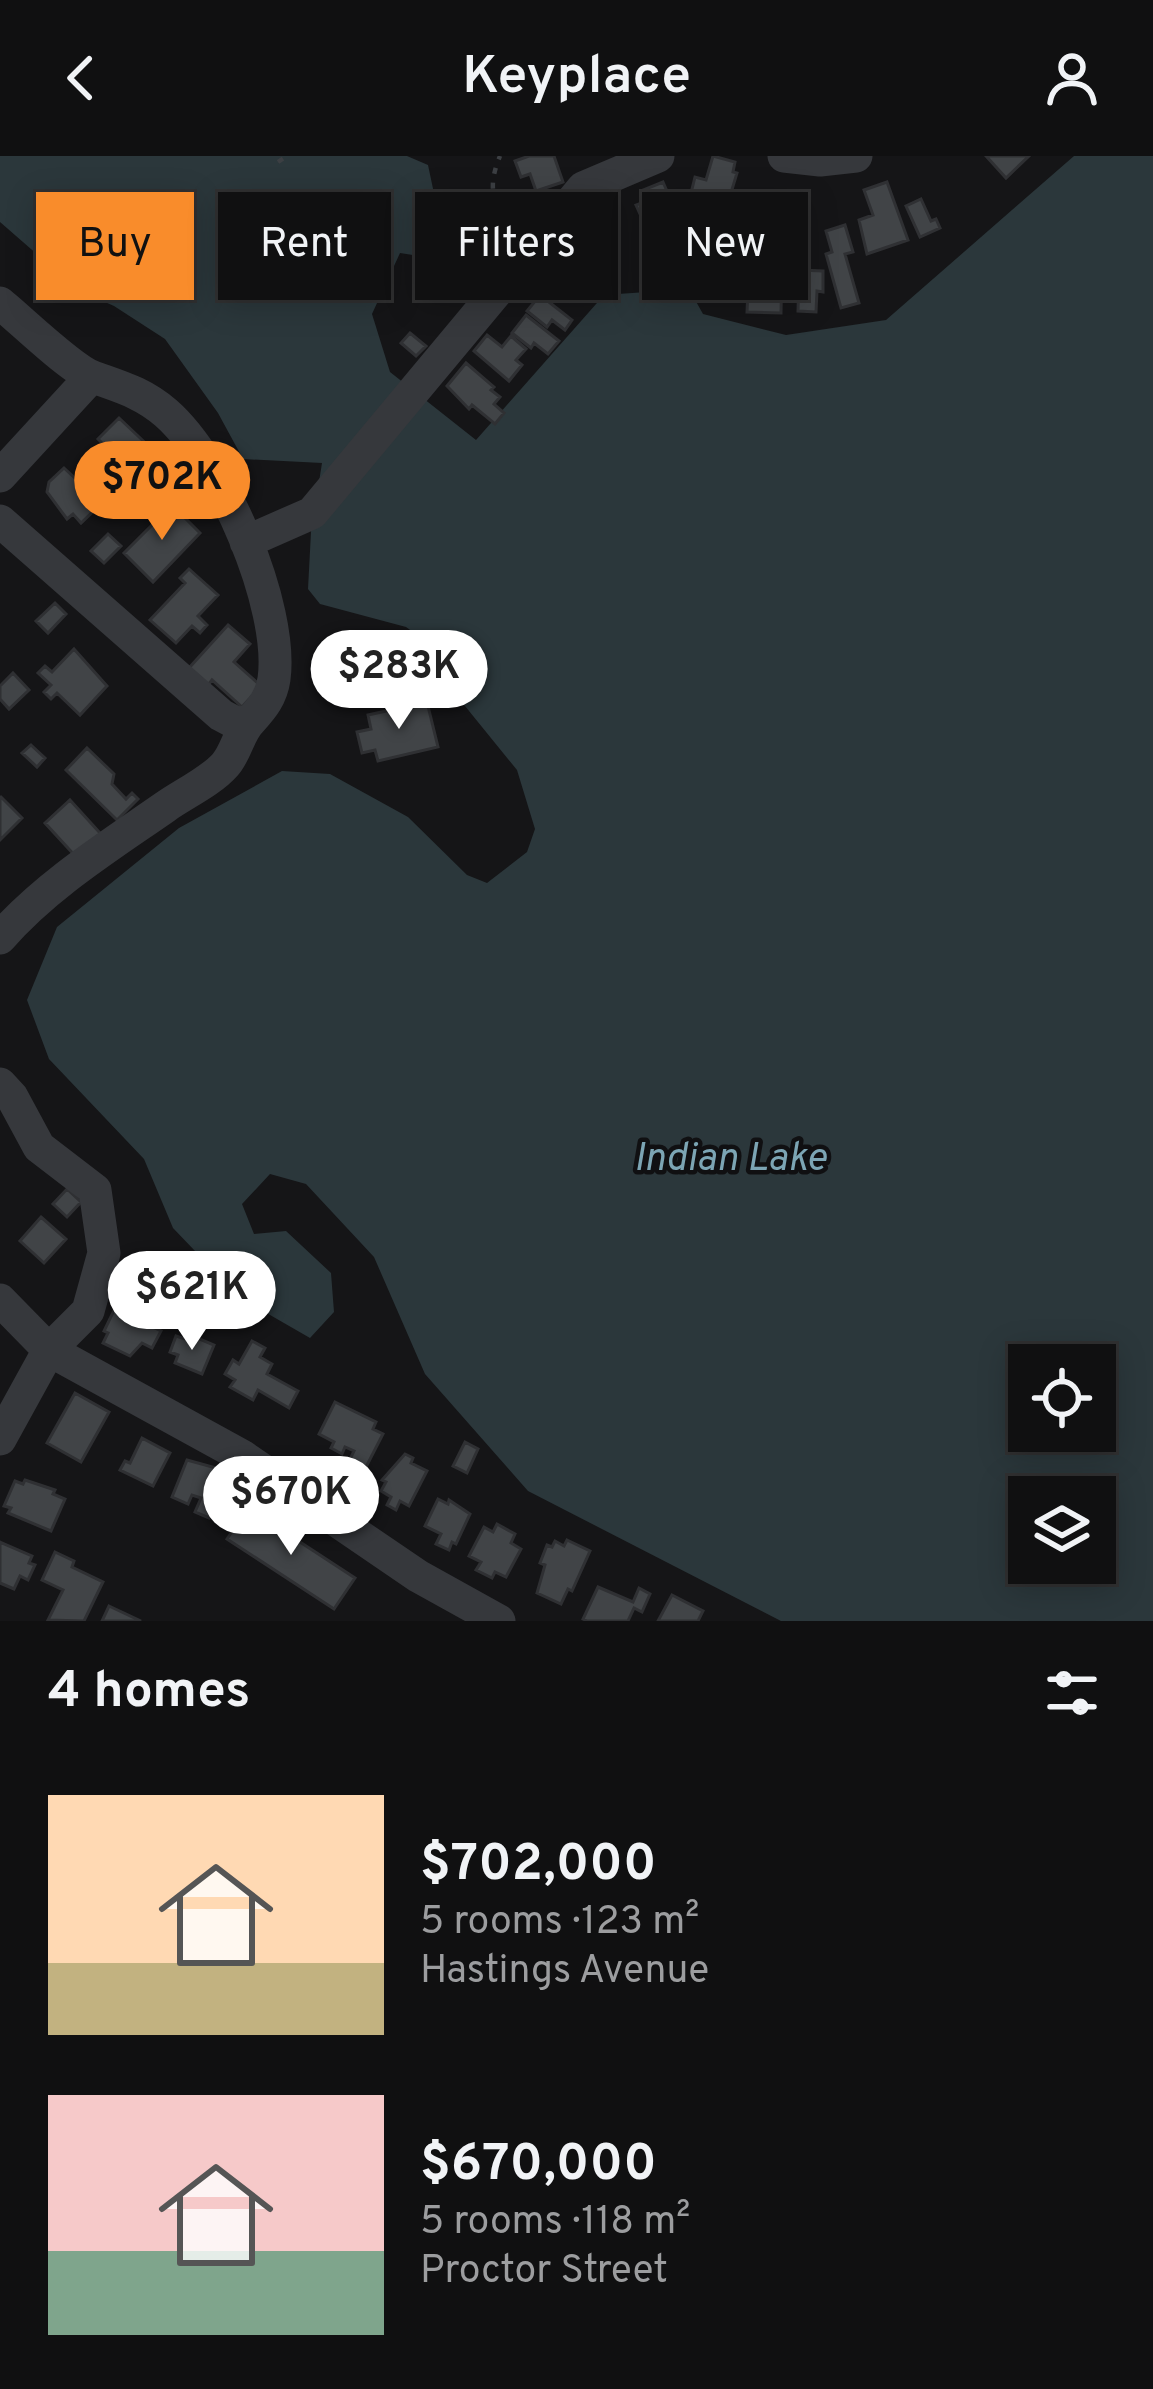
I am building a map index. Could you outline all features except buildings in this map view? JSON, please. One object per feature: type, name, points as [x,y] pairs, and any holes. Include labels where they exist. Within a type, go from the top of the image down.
[{"type":"street","points":[[258,537],[312,513],[584,188],[658,156]]},
{"type":"street","points":[[784,156],[820,160],[856,156]]},
{"type":"street","points":[[0,303],[91,377],[139,393],[177,423],[216,473],[258,537],[274,667],[269,696],[225,765],[6,919]]},
{"type":"street","points":[[0,476],[91,377]]},
{"type":"street","points":[[0,521],[221,716],[236,723],[249,722]]},
{"type":"street","points":[[0,1084],[39,1147],[95,1190],[104,1253],[88,1311],[50,1349],[0,1439]]},
{"type":"street","points":[[0,1300],[50,1349],[242,1456],[418,1576],[499,1621]]},
{"type":"path","points":[[278,162],[286,156]]},
{"type":"path","points":[[495,192],[500,156]]},
{"type":"water","name":"Indian Lake","points":[[0,156],[407,156],[428,165],[434,192],[415,192],[415,255],[400,253],[391,273],[391,192],[218,192],[218,300],[378,300],[372,314],[390,372],[476,440],[600,300],[642,292],[642,300],[695,300],[703,314],[786,335],[886,320],[1074,156],[1153,156],[1153,1621],[781,1621],[528,1491],[425,1374],[374,1257],[306,1184],[270,1174],[242,1204],[254,1234],[286,1231],[331,1273],[334,1312],[310,1338],[239,1297],[173,1228],[144,1159],[49,1059],[27,1000],[57,927],[179,828],[282,771],[330,774],[408,817],[467,875],[487,883],[527,852],[535,829],[517,770],[452,690],[438,650],[406,627],[320,604],[308,589],[322,463],[243,459],[218,413],[165,339],[100,300],[194,300],[194,192],[36,192],[36,253],[0,222]]}]
